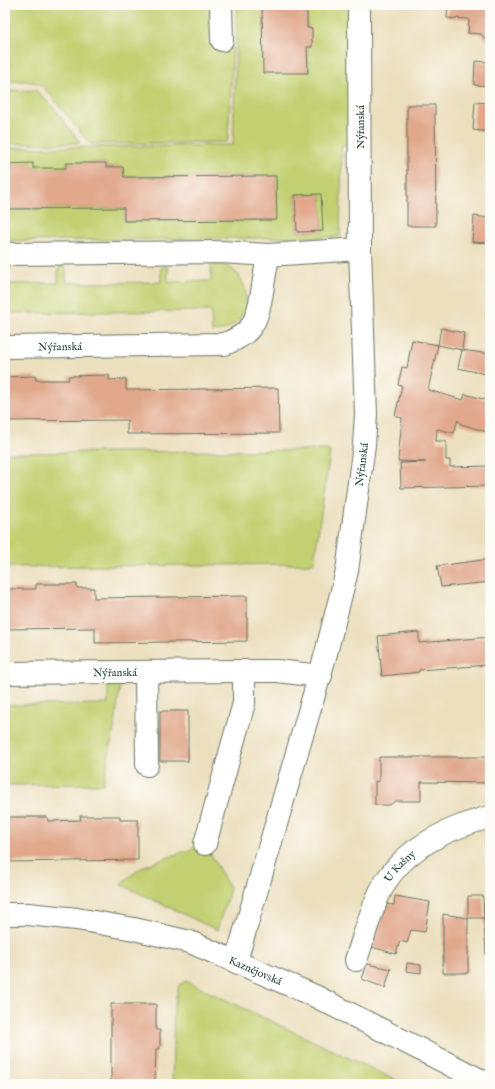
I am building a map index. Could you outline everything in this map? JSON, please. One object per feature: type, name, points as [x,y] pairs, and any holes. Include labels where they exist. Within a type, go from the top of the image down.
[{"type":"street","points":[[221,5],[222,40]]},
{"type":"street","name":"Nýřanská","points":[[236,961],[321,676],[347,571],[364,445],[366,414],[360,249],[360,5]]},
{"type":"street","points":[[5,254],[222,252],[268,255],[360,249]]},
{"type":"street","name":"Nýřanská","points":[[5,347],[224,344],[236,340],[246,333],[254,323],[259,312],[268,255]]},
{"type":"street","points":[[205,844],[244,703],[244,671]]},
{"type":"street","name":"Nýřanská","points":[[5,673],[277,671],[321,676]]},
{"type":"street","points":[[146,672],[147,765]]},
{"type":"street","name":"U Kašny","points":[[356,960],[378,897],[387,879],[398,866],[412,854],[443,834],[468,823],[490,817]]},
{"type":"street","name":"Kaznějovská","points":[[5,914],[28,914],[77,919],[134,929],[190,942],[315,996],[488,1084]]},
{"type":"green space","points":[[5,5],[211,5],[212,48],[233,48],[228,140],[226,142],[90,144],[44,87],[30,82],[5,82]]},
{"type":"green space","points":[[237,5],[262,5],[308,73],[307,5],[359,5],[360,144],[342,145],[340,237],[5,241],[5,209],[124,208],[124,221],[277,220],[276,176],[124,177],[123,167],[106,167],[106,163],[66,163],[66,168],[33,168],[32,163],[5,164],[5,148],[233,145]],"holes":[[[321,194],[323,231],[297,232],[295,195]]]},
{"type":"green space","points":[[36,90],[56,111],[80,143],[5,144],[5,91]]},
{"type":"green space","points":[[211,263],[232,269],[243,282],[245,290],[246,299],[242,315],[237,322],[221,331],[212,332],[211,311],[5,313],[5,284],[58,283],[58,270],[61,266],[64,266],[66,270],[67,283],[161,282],[161,268],[164,265],[168,268],[168,282],[211,281]]},
{"type":"green space","points":[[327,450],[330,452],[314,562],[310,564],[5,567],[5,453]]},
{"type":"green space","points":[[120,685],[116,718],[103,784],[5,785],[5,705],[108,704],[108,686]]},
{"type":"green space","points":[[205,844],[230,889],[217,930],[120,884],[144,866]]},
{"type":"green space","points":[[186,981],[404,1084],[172,1084],[174,1007],[179,985]]},
{"type":"building","points":[[262,5],[307,5],[307,28],[312,28],[312,47],[307,47],[308,73],[263,73]]},
{"type":"building","points":[[448,5],[490,5],[490,39],[485,39],[481,34],[468,33],[469,19],[447,18]]},
{"type":"building","points":[[475,61],[490,62],[490,86],[474,85]]},
{"type":"building","points":[[475,102],[490,103],[490,132],[473,130]]},
{"type":"building","points":[[407,105],[435,105],[436,226],[407,226]]},
{"type":"building","points":[[33,163],[33,168],[66,168],[66,163],[106,163],[106,167],[123,167],[124,177],[276,176],[277,220],[124,221],[124,208],[5,209],[5,164]]},
{"type":"building","points":[[321,194],[323,231],[297,232],[295,195]]},
{"type":"building","points":[[474,216],[490,218],[490,243],[472,242]]},
{"type":"building","points":[[441,328],[464,333],[462,350],[438,345]]},
{"type":"building","points":[[412,340],[438,345],[428,390],[463,400],[465,394],[490,401],[490,408],[487,408],[490,409],[490,433],[461,424],[458,420],[454,433],[437,429],[436,441],[446,441],[446,460],[450,460],[450,467],[490,466],[490,486],[401,488],[400,463],[426,462],[398,461],[402,418],[395,416],[402,386],[398,385],[402,367],[407,368]]},
{"type":"building","points":[[462,350],[490,354],[490,375],[458,368]]},
{"type":"building","points":[[109,375],[109,380],[126,379],[126,390],[278,388],[279,433],[127,434],[127,420],[5,421],[5,377],[35,376],[36,380],[69,380],[68,376]]},
{"type":"building","points":[[490,559],[490,582],[441,587],[437,566]]},
{"type":"building","points":[[36,584],[77,584],[77,588],[94,588],[94,598],[247,596],[247,641],[95,643],[95,628],[5,629],[5,589],[36,589]]},
{"type":"building","points":[[419,632],[419,643],[490,637],[490,665],[419,670],[419,672],[382,676],[378,636]]},
{"type":"building","points":[[160,711],[188,711],[188,761],[160,761]]},
{"type":"building","points":[[379,757],[490,757],[490,783],[421,782],[421,801],[395,801],[390,805],[375,805],[375,781],[379,782]]},
{"type":"building","points":[[80,816],[120,816],[120,820],[138,820],[138,860],[5,862],[5,822],[7,822],[7,817],[47,817],[48,821],[81,820]]},
{"type":"building","points":[[486,830],[490,830],[490,863],[488,863]]},
{"type":"building","points":[[395,896],[430,902],[425,932],[411,930],[407,943],[400,941],[396,954],[372,947],[386,904],[394,905]]},
{"type":"building","points":[[468,896],[483,896],[484,918],[468,918]]},
{"type":"building","points":[[486,902],[490,902],[490,917],[486,917]]},
{"type":"building","points":[[443,914],[468,918],[468,973],[443,973]]},
{"type":"building","points":[[484,918],[490,918],[490,954],[486,955]]},
{"type":"building","points":[[407,963],[421,965],[421,973],[406,971]]},
{"type":"building","points":[[367,964],[391,969],[385,988],[362,979]]},
{"type":"building","points":[[111,1004],[156,1004],[156,1030],[160,1030],[160,1049],[156,1049],[155,1084],[111,1084]]}]
